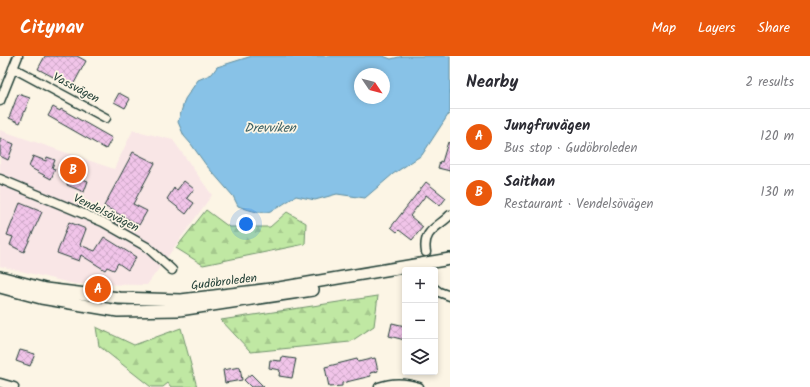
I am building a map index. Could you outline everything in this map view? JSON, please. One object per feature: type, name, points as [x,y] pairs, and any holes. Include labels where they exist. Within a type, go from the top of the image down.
[{"type":"main road","name":"Gudöbroleden","points":[[0,277],[45,289],[119,298],[181,300],[279,288],[450,259]]},
{"type":"main road","points":[[438,268],[450,266]]},
{"type":"main road","name":"Gudöbroleden","points":[[0,287],[41,298],[118,311],[179,310],[281,296],[402,274]]},
{"type":"street","points":[[0,101],[18,56]]},
{"type":"street","name":"Vassvägen","points":[[13,68],[106,118]]},
{"type":"street","name":"Vendelsövägen","points":[[0,179],[103,222],[147,247],[172,270]]},
{"type":"street","points":[[426,252],[425,244],[432,229],[450,215]]},
{"type":"street","points":[[438,291],[450,296]]},
{"type":"street","points":[[0,383],[14,387]]},
{"type":"street","points":[[379,387],[409,383],[419,387]]},
{"type":"shaded area","points":[[0,130],[114,169],[133,130],[173,140],[212,195],[147,285],[74,284],[0,266]]},
{"type":"green space","points":[[206,210],[229,227],[270,227],[287,212],[306,223],[305,244],[203,265],[176,248]]},
{"type":"green space","points":[[378,296],[374,326],[350,342],[251,352],[221,320]]},
{"type":"green space","points":[[96,327],[134,345],[181,328],[197,387],[171,387],[168,383],[163,387],[151,387],[99,346]]},
{"type":"water","name":"Drevviken","points":[[252,56],[383,56],[391,59],[403,56],[450,56],[450,112],[422,155],[393,174],[365,198],[337,194],[315,200],[296,196],[269,212],[256,212],[238,206],[233,196],[206,165],[184,136],[178,122],[185,99],[198,80],[212,74],[217,67]]},
{"type":"building","points":[[45,56],[77,56],[86,61],[72,87],[38,69]]},
{"type":"building","points":[[119,93],[130,99],[125,108],[114,102]]},
{"type":"building","points":[[18,94],[30,98],[20,123],[9,118]]},
{"type":"building","points":[[53,107],[60,111],[61,109],[112,138],[106,149],[48,116]]},
{"type":"building","points":[[0,138],[14,144],[8,160],[0,156]]},
{"type":"building","points":[[448,142],[450,143],[450,171],[438,168],[440,161],[442,162]]},
{"type":"building","points":[[133,152],[155,163],[133,204],[147,211],[139,225],[104,206]]},
{"type":"building","points":[[33,156],[46,161],[47,157],[55,160],[52,168],[55,169],[51,179],[29,167]]},
{"type":"building","points":[[71,159],[82,163],[77,177],[88,181],[84,192],[67,185],[68,180],[63,178]]},
{"type":"building","points":[[184,181],[194,189],[187,198],[194,203],[186,214],[167,199],[174,188],[177,190]]},
{"type":"building","points":[[426,182],[446,198],[440,206],[426,195],[410,216],[423,227],[412,240],[399,230],[397,232],[391,227]]},
{"type":"building","points":[[20,203],[42,212],[24,252],[10,245],[13,237],[7,235]]},
{"type":"building","points":[[69,222],[86,229],[80,245],[95,251],[104,237],[136,257],[128,270],[118,263],[114,270],[107,267],[105,270],[81,255],[79,261],[57,253]]},
{"type":"building","points":[[392,323],[402,325],[402,339],[389,336]]},
{"type":"building","points":[[20,350],[35,354],[30,366],[16,361]]},
{"type":"building","points":[[282,357],[296,359],[292,378],[279,376],[280,370],[269,368],[270,360],[281,361]]},
{"type":"building","points":[[375,358],[378,371],[370,373],[371,376],[342,383],[342,386],[329,387],[325,367],[357,359],[358,362]]},
{"type":"building","points":[[240,367],[242,380],[225,383],[223,370]]},
{"type":"building","points":[[251,374],[264,387],[251,387],[244,380]]},
{"type":"place","name":"Saithan","points":[[73,170]]},
{"type":"place","name":"Jungfruvägen","points":[[98,289]]}]
